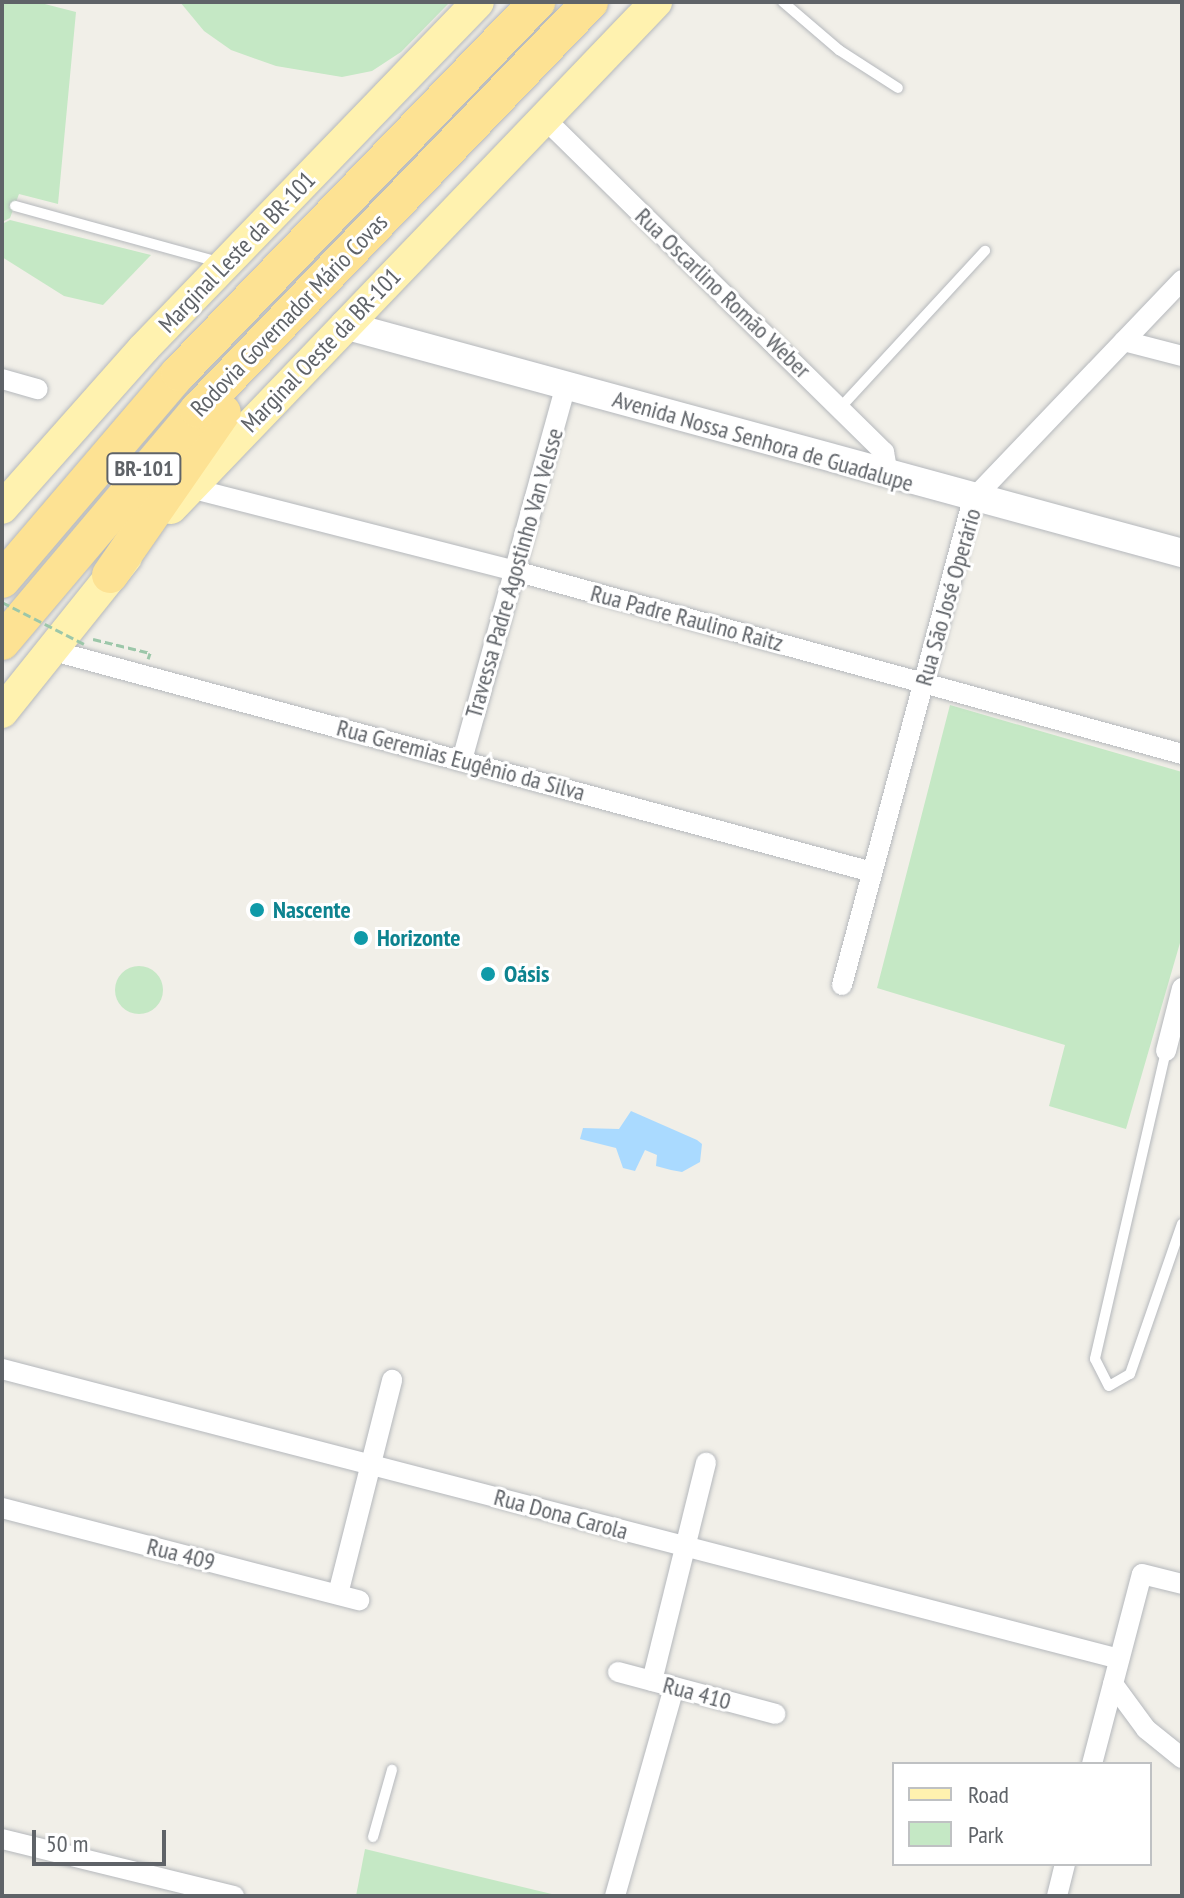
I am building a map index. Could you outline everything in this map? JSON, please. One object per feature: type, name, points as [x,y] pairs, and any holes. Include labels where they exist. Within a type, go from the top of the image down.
[{"type":"highway","name":"Rodovia Governador Mário Covas","points":[[2,580],[179,373],[537,2]]},
{"type":"highway","name":"Rodovia Governador Mário Covas","points":[[2,642],[139,476],[296,306],[590,2]]},
{"type":"highway","points":[[110,575],[296,306]]},
{"type":"main road","name":"Marginal Leste da BR-101","points":[[2,508],[225,264],[478,2]]},
{"type":"main road","name":"Marginal Oeste da BR-101","points":[[2,712],[110,575],[190,488],[656,2]]},
{"type":"street","name":"Rua Oscarlino Romão Weber","points":[[544,118],[884,452],[888,475]]},
{"type":"street","name":"Rua São José Operário","points":[[842,985],[973,499],[1182,280]]},
{"type":"street","name":"Avenida Nossa Senhora de Guadalupe","points":[[344,325],[973,499],[1182,553]]},
{"type":"street","points":[[1124,341],[1182,356]]},
{"type":"street","points":[[2,379],[38,389]]},
{"type":"street","name":"Travessa Padre Agostinho Van Velsse","points":[[462,760],[566,386]]},
{"type":"street","name":"Rua Padre Raulino Raitz","points":[[190,488],[515,571],[1182,754]]},
{"type":"street","name":"Rua Geremias Eugênio da Silva","points":[[50,650],[872,872]]},
{"type":"street","points":[[1166,1051],[1182,988]]},
{"type":"street","name":"Rua Dona Carola","points":[[2,1369],[1119,1659]]},
{"type":"street","points":[[338,1594],[392,1380]]},
{"type":"street","points":[[652,1681],[706,1463]]},
{"type":"street","name":"Rua 409","points":[[2,1508],[359,1600]]},
{"type":"street","points":[[1093,1762],[1142,1574],[1182,1584]]},
{"type":"street","name":"Rua 410","points":[[618,1672],[776,1714]]},
{"type":"street","points":[[1113,1684],[1146,1729],[1182,1758]]},
{"type":"street","points":[[615,1896],[674,1687]]},
{"type":"street","points":[[2,1839],[234,1896]]},
{"type":"street","points":[[1057,1896],[1064,1866]]},
{"type":"lane","points":[[783,2],[839,50],[898,88]]},
{"type":"lane","points":[[15,206],[225,264]]},
{"type":"lane","points":[[840,408],[985,251]]},
{"type":"lane","points":[[1166,1051],[1095,1359],[1109,1386],[1130,1374],[1182,1224]]},
{"type":"lane","points":[[373,1837],[392,1770]]},
{"type":"path","points":[[2,602],[84,644]]},
{"type":"green space","points":[[2,2],[37,2],[76,12],[58,204],[19,194],[10,218],[2,222]]},
{"type":"green space","points":[[180,2],[450,2],[401,52],[372,71],[342,77],[276,66],[231,50],[204,31]]},
{"type":"green space","points":[[10,220],[151,255],[103,305],[64,296],[2,257],[2,224]]},
{"type":"green space","points":[[950,705],[1182,772],[1182,936],[1126,1129],[1049,1106],[1065,1045],[877,988]]},
{"type":"green space","points":[[139,966],[156,973],[163,990],[156,1007],[139,1014],[122,1007],[115,990],[122,973]]},
{"type":"green space","points":[[365,1849],[560,1896],[356,1896]]},
{"type":"water","points":[[631,1111],[697,1140],[702,1144],[700,1162],[682,1172],[671,1170],[656,1166],[657,1155],[645,1150],[635,1171],[623,1168],[616,1148],[580,1139],[583,1128],[619,1129]]},
{"type":"place","name":"Nascente","points":[[257,910]]},
{"type":"place","name":"Horizonte","points":[[361,938]]},
{"type":"place","name":"Oásis","points":[[488,974]]}]
